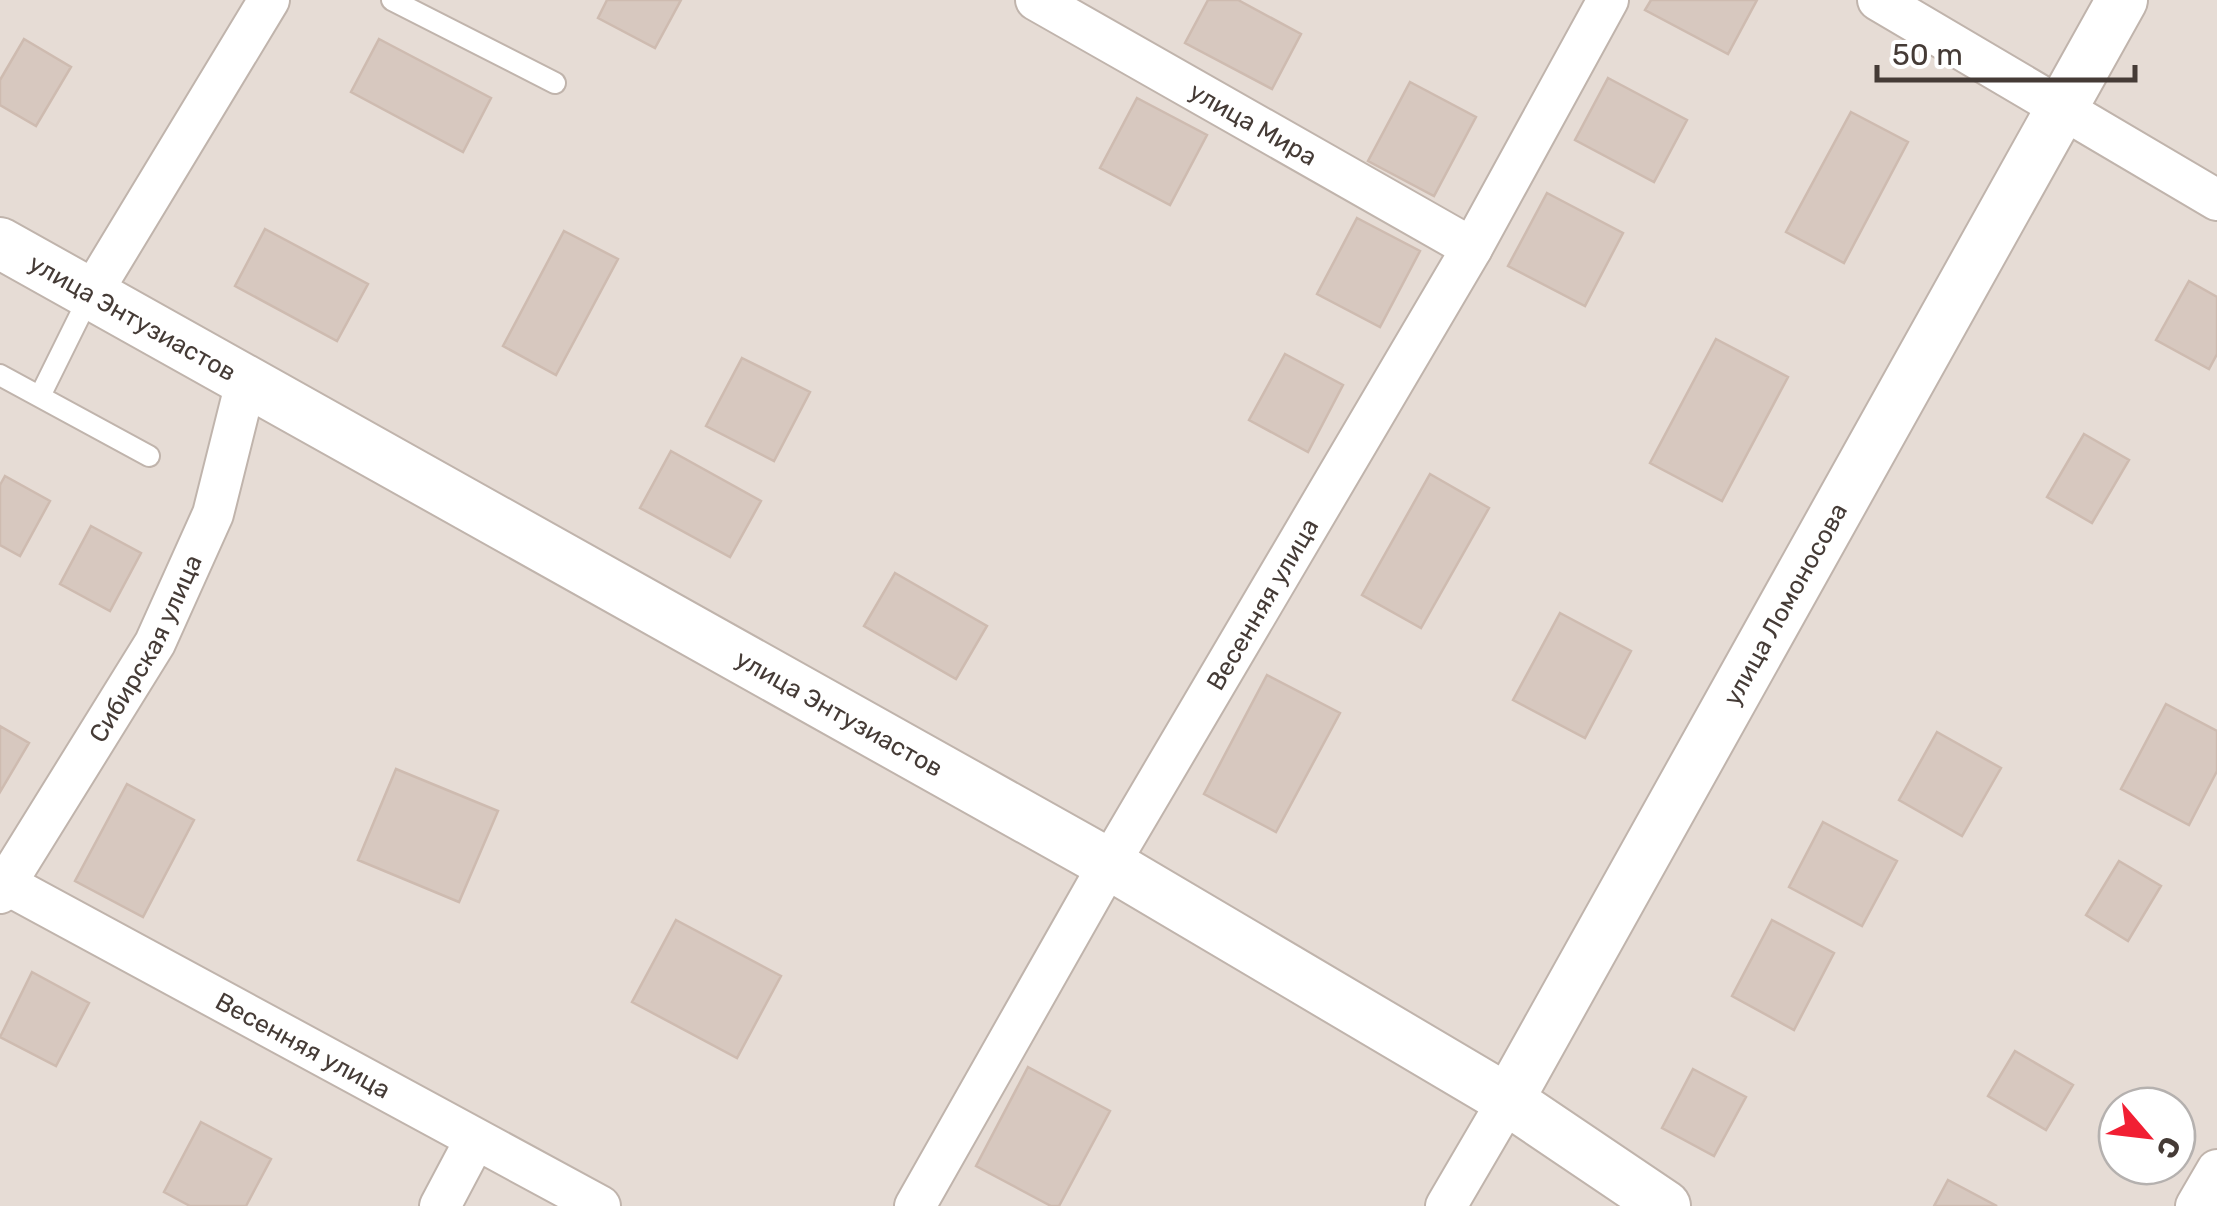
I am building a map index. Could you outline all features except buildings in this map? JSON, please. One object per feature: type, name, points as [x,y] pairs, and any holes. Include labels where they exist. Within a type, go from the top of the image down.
[{"type":"street","points":[[91,294],[269,0]]},
{"type":"street","name":"улица Мира","points":[[1036,0],[1472,248]]},
{"type":"street","name":"Весенняя улица","points":[[915,1206],[1109,864],[1472,248],[1608,0]]},
{"type":"street","points":[[1878,0],[2217,200]]},
{"type":"street","name":"улица Ломоносова","points":[[1446,1206],[2122,0]]},
{"type":"street","name":"улица Энтузиастов","points":[[0,243],[1109,864],[1508,1100],[1665,1206]]},
{"type":"street","name":"Сибирская улица","points":[[3,889],[155,643],[214,514],[246,382]]},
{"type":"street","name":"Весенняя улица","points":[[3,889],[600,1206]]},
{"type":"street","points":[[440,1206],[476,1140]]},
{"type":"street","points":[[2196,1206],[2217,1170]]},
{"type":"lane","points":[[392,0],[555,83]]},
{"type":"lane","points":[[40,396],[91,294]]},
{"type":"lane","points":[[0,375],[149,456]]},
{"type":"shaded area","points":[[0,0],[2217,0],[2217,1206],[0,1206]]}]
